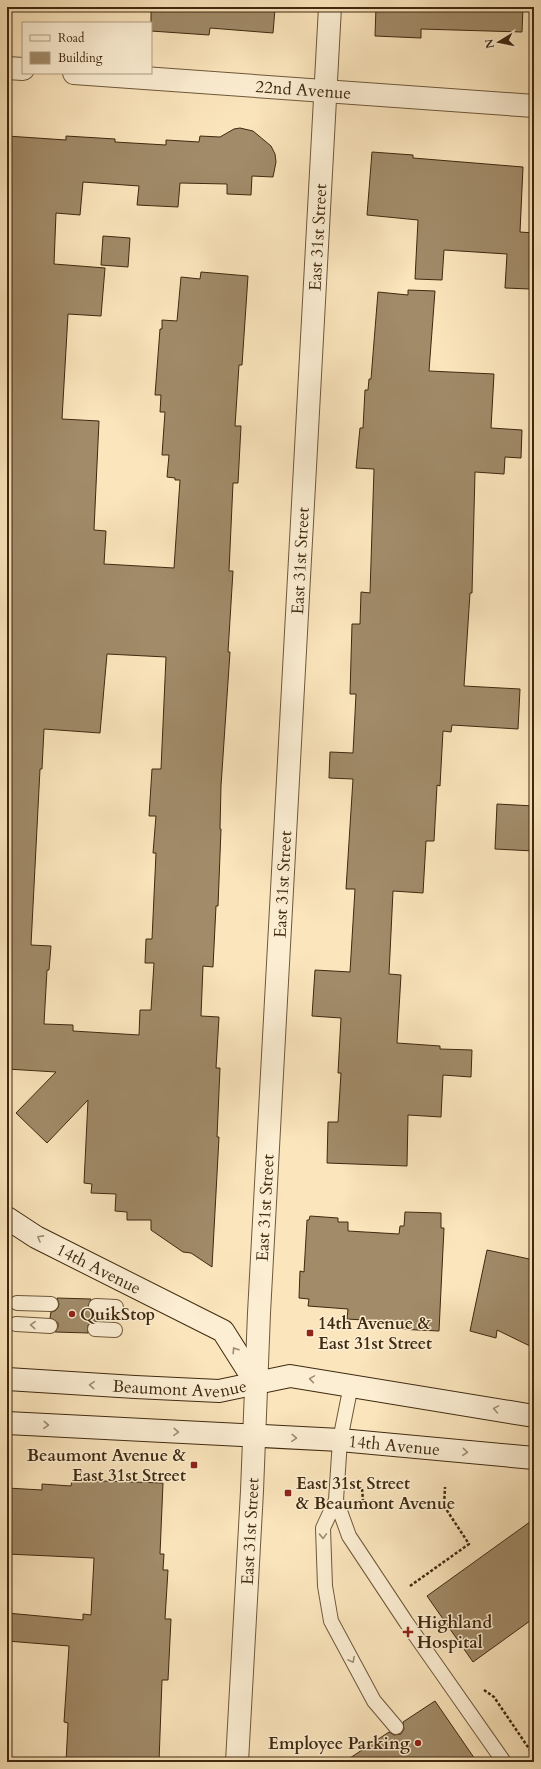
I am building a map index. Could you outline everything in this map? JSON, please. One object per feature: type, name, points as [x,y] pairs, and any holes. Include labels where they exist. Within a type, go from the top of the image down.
[{"type":"street","name":"East 31st Street","points":[[237,1762],[330,7]]},
{"type":"street","points":[[7,68],[22,69]]},
{"type":"street","name":"22nd Avenue","points":[[88,74],[534,106]]},
{"type":"street","name":"14th Avenue","points":[[7,1218],[36,1237],[223,1332],[256,1383]]},
{"type":"street","name":"Beaumont Avenue","points":[[7,1379],[127,1387],[219,1391],[290,1376],[351,1385]]},
{"type":"street","points":[[351,1385],[534,1416]]},
{"type":"street","points":[[7,1423],[255,1436]]},
{"type":"street","name":"14th Avenue","points":[[255,1436],[340,1440],[534,1458]]},
{"type":"lane","points":[[17,1302],[51,1304]]},
{"type":"lane","points":[[96,1306],[116,1307]]},
{"type":"lane","points":[[16,1324],[50,1326]]},
{"type":"lane","points":[[95,1329],[115,1330]]},
{"type":"lane","points":[[351,1385],[340,1440],[336,1500],[322,1528],[325,1586],[331,1621],[374,1701],[396,1727]]},
{"type":"lane","points":[[336,1500],[349,1536],[406,1622],[504,1762]]},
{"type":"path","points":[[414,1583],[469,1544],[444,1506],[445,1487]]},
{"type":"building","points":[[151,7],[269,7],[269,9],[275,9],[273,33],[210,28],[209,35],[152,31]]},
{"type":"building","points":[[376,7],[523,7],[522,32],[421,29],[421,38],[375,36]]},
{"type":"building","points":[[240,128],[253,131],[271,146],[275,154],[276,162],[273,177],[252,176],[251,195],[227,194],[227,184],[180,183],[178,207],[137,205],[139,186],[83,182],[80,215],[56,213],[54,264],[105,268],[101,316],[68,314],[62,419],[99,421],[94,530],[106,531],[104,564],[174,568],[180,480],[167,477],[169,455],[162,455],[165,412],[160,412],[161,395],[155,395],[162,320],[177,321],[181,277],[200,279],[201,272],[248,276],[242,365],[239,365],[235,426],[241,426],[238,483],[233,483],[229,571],[233,571],[228,652],[230,652],[221,786],[218,906],[216,906],[213,967],[203,966],[201,1016],[219,1017],[216,1068],[220,1068],[217,1137],[219,1137],[212,1267],[191,1253],[183,1252],[151,1230],[151,1220],[127,1220],[127,1212],[115,1211],[116,1194],[91,1193],[92,1184],[84,1183],[88,1100],[47,1143],[16,1113],[56,1072],[7,1069],[7,136],[66,140],[66,136],[115,139],[115,142],[166,145],[166,140],[199,142],[200,136],[220,137],[234,129]],"holes":[[[107,654],[166,657],[161,769],[152,769],[149,816],[156,816],[153,853],[156,853],[152,939],[146,939],[145,963],[154,963],[151,1010],[140,1010],[139,1035],[73,1031],[73,1025],[44,1024],[47,970],[49,970],[51,946],[31,945],[40,769],[42,769],[44,729],[100,733]]]},
{"type":"building","points":[[372,152],[413,155],[413,158],[523,167],[520,232],[534,233],[534,269],[531,269],[530,289],[505,288],[507,254],[444,250],[442,280],[415,279],[418,220],[367,215]]},
{"type":"building","points":[[103,236],[130,238],[128,267],[101,265]]},
{"type":"building","points":[[408,290],[435,291],[429,371],[494,374],[491,428],[522,430],[521,458],[505,457],[504,474],[475,472],[472,593],[470,593],[464,686],[520,689],[518,729],[452,725],[451,732],[443,731],[440,786],[437,785],[434,841],[426,841],[423,893],[393,891],[389,974],[401,975],[397,1043],[440,1046],[440,1049],[472,1050],[471,1077],[443,1075],[441,1117],[408,1115],[407,1166],[327,1163],[328,1122],[338,1122],[341,1073],[338,1073],[341,1018],[312,1016],[315,970],[350,972],[355,889],[346,889],[353,779],[329,778],[330,752],[353,753],[356,694],[350,694],[352,624],[360,624],[361,592],[370,593],[374,469],[356,468],[360,428],[363,428],[365,390],[368,390],[369,379],[371,379],[378,292],[408,295]]},
{"type":"building","points":[[497,804],[534,806],[534,851],[495,849]]},
{"type":"building","points":[[405,1212],[441,1213],[441,1228],[444,1228],[439,1331],[396,1329],[396,1322],[347,1319],[348,1309],[308,1306],[309,1299],[299,1298],[300,1271],[304,1272],[307,1220],[309,1220],[310,1216],[338,1218],[338,1222],[348,1222],[348,1231],[399,1234],[400,1226],[404,1226]]},
{"type":"building","points":[[487,1250],[534,1260],[534,1348],[497,1330],[496,1338],[470,1331]]},
{"type":"building","points":[[57,1298],[91,1299],[88,1306],[91,1313],[96,1314],[95,1321],[88,1325],[88,1333],[55,1332],[58,1327],[58,1323],[50,1318],[51,1312],[58,1308],[59,1304]]},
{"type":"building","points":[[72,1480],[163,1483],[160,1554],[164,1554],[163,1570],[168,1570],[165,1619],[171,1619],[168,1680],[162,1680],[159,1762],[66,1762],[68,1723],[64,1722],[69,1646],[7,1641],[7,1613],[83,1620],[83,1614],[91,1615],[94,1558],[7,1554],[7,1488],[42,1490],[42,1484],[71,1486]]},
{"type":"building","points":[[534,1519],[534,1618],[473,1662],[427,1596]]},
{"type":"building","name":"Employee Parking","points":[[435,1701],[477,1762],[344,1762],[389,1732],[394,1735],[401,1734],[404,1729],[403,1722]]},
{"type":"place","name":"QuikStop","points":[[72,1314]]},
{"type":"place","name":"14th Avenue & East 31st Street","points":[[310,1333]]},
{"type":"place","name":"Beaumont Avenue & East 31st Street","points":[[194,1465]]},
{"type":"place","name":"East 31st Street & Beaumont Avenue","points":[[288,1493]]},
{"type":"place","name":"Highland Hospital","points":[[408,1632]]},
{"type":"place","name":"Employee Parking","points":[[418,1743]]}]
